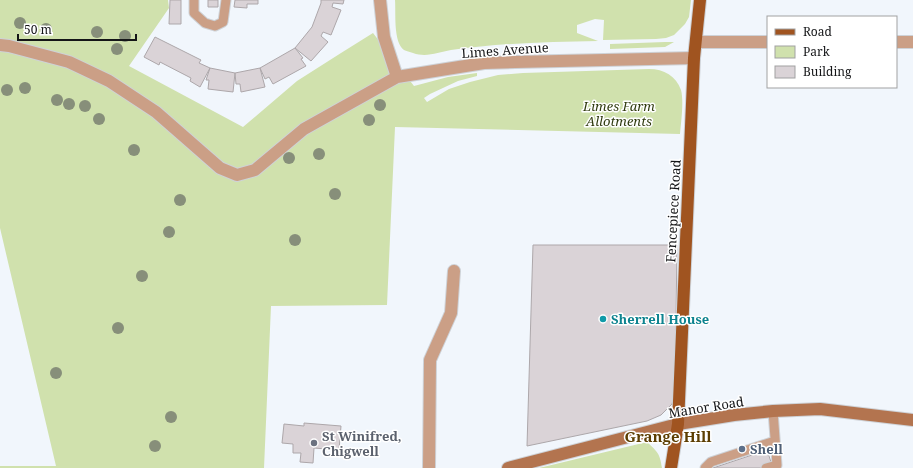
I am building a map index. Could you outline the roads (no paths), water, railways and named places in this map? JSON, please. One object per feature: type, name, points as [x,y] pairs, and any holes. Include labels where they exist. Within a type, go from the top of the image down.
[{"type":"main road","name":"Fencepiece Road","points":[[671,468],[678,424],[694,58],[700,0]]},
{"type":"main road","name":"Manor Road","points":[[508,468],[678,424],[734,415],[774,411],[820,409],[913,420]]},
{"type":"street","points":[[0,44],[69,62],[109,81],[156,112],[220,168],[237,175],[255,170],[304,129],[397,77],[384,38],[380,0]]},
{"type":"street","points":[[696,42],[767,42]]},
{"type":"street","points":[[897,42],[913,42]]},
{"type":"street","name":"Limes Avenue","points":[[397,77],[484,63],[694,58]]},
{"type":"street","points":[[429,468],[430,360],[450,312],[454,271]]},
{"type":"lane","points":[[194,0],[194,13],[205,23],[215,26],[223,22],[226,0]]},
{"type":"lane","points":[[766,468],[777,465],[774,411]]},
{"type":"lane","points":[[705,468],[711,462],[776,441]]},
{"type":"place","name":"Sherrell House","points":[[603,319]]},
{"type":"place","name":"St Winifred, Chigwell","points":[[314,443]]},
{"type":"place","name":"Shell","points":[[742,449]]},
{"type":"district","name":"Grange Hill","points":[[668,437]]},
{"type":"park label","name":"Limes Farm Allotments","points":[[619,114]]}]
